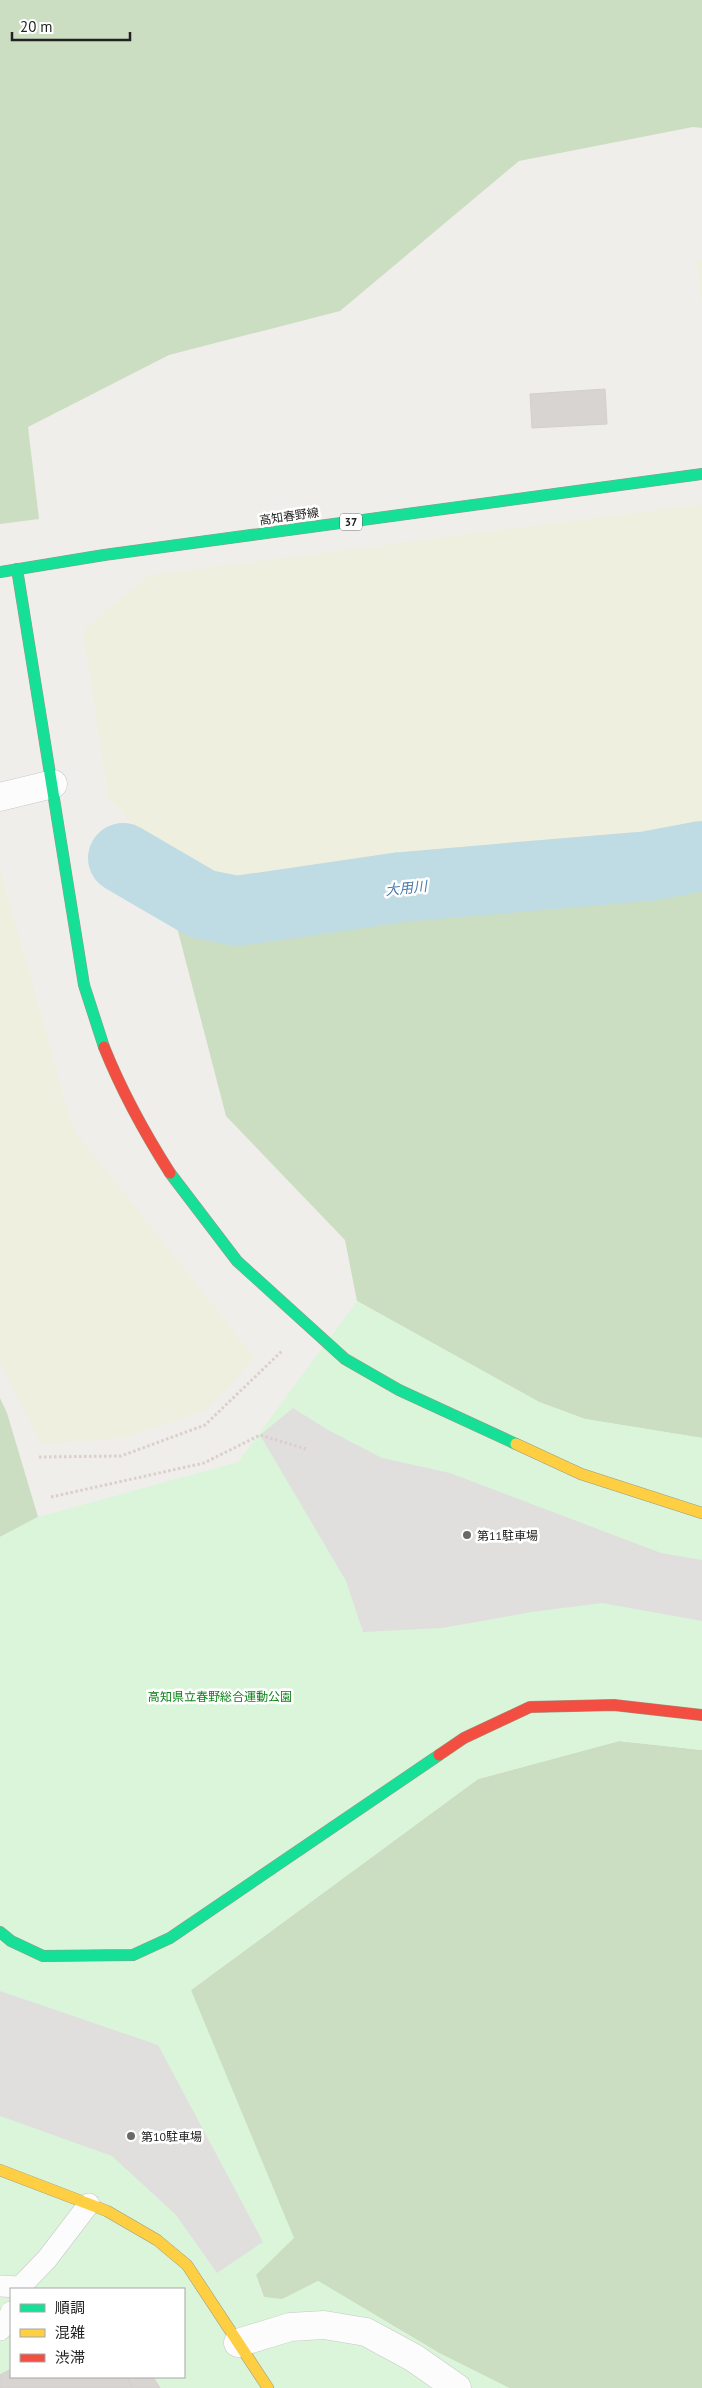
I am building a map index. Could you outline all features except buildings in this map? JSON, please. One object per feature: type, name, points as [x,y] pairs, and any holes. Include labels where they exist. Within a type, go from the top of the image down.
[{"type":"street","name":"高知春野線","points":[[0,572],[104,555],[702,474]]},
{"type":"street","points":[[17,569],[84,985],[99,1035],[120,1085],[144,1132],[178,1185],[237,1262],[345,1358],[399,1390],[581,1474],[702,1513]]},
{"type":"street","points":[[0,797],[52,784]]},
{"type":"street","points":[[0,1932],[11,1941],[44,1956],[133,1954],[170,1938],[464,1738],[530,1707],[614,1705],[702,1714]]},
{"type":"street","points":[[0,2170],[106,2211],[157,2240],[187,2265],[268,2388]]},
{"type":"street","points":[[238,2343],[290,2327],[324,2325],[366,2332],[414,2358],[457,2388]]},
{"type":"lane","points":[[13,2287],[47,2259],[89,2204]]},
{"type":"lane","points":[[0,2330],[8,2322],[10,2315]]},
{"type":"path","points":[[39,1457],[120,1456],[205,1425],[283,1349]]},
{"type":"path","points":[[51,1497],[204,1463],[260,1435],[306,1449]]},
{"type":"green space","points":[[0,0],[702,0],[702,128],[693,127],[519,161],[340,311],[169,355],[28,427],[39,519],[0,524]]},
{"type":"green space","points":[[702,259],[702,308],[696,260]]},
{"type":"green space","points":[[702,504],[702,839],[239,887],[167,858],[108,798],[83,630],[149,575]]},
{"type":"green space","points":[[0,869],[73,1129],[255,1358],[207,1410],[125,1438],[42,1444],[0,1363]]},
{"type":"green space","points":[[702,875],[702,1438],[585,1419],[539,1402],[357,1301],[345,1240],[226,1116],[174,916],[338,921],[598,876]]},
{"type":"green space","name":"高知県立春野総合運動公園","points":[[357,1301],[539,1402],[585,1419],[702,1438],[702,1750],[619,1741],[478,1779],[191,1990],[294,2238],[256,2275],[263,2297],[282,2299],[318,2281],[439,2353],[509,2388],[0,2388],[0,1537],[38,1517],[238,1462]]},
{"type":"green space","points":[[0,1398],[7,1413],[38,1517],[0,1537]]},
{"type":"green space","points":[[619,1741],[702,1750],[702,2388],[509,2388],[439,2353],[318,2281],[282,2300],[264,2297],[256,2275],[191,1990],[478,1779]]},
{"type":"shaded area","name":"第11駐車場","points":[[293,1408],[328,1430],[382,1458],[450,1473],[661,1553],[702,1560],[702,1621],[602,1603],[532,1612],[442,1628],[363,1632],[346,1581],[260,1435]]},
{"type":"shaded area","name":"第10駐車場","points":[[0,1991],[158,2045],[263,2242],[217,2273],[176,2215],[112,2156],[0,2116]]},
{"type":"waterway","name":"大用川","points":[[123,858],[202,904],[237,911],[402,887],[649,866],[702,856]]},
{"type":"traffic: fast","points":[[0,572],[104,555],[702,474]]},
{"type":"traffic: fast","points":[[17,569],[84,985],[104,1047]]},
{"type":"traffic: fast","points":[[170,1173],[237,1261],[345,1359],[399,1390],[516,1444]]},
{"type":"traffic: fast","points":[[0,1932],[11,1941],[43,1956],[133,1955],[170,1938],[439,1755]]},
{"type":"traffic: slow","points":[[516,1444],[581,1474],[702,1513]]},
{"type":"traffic: slow","points":[[0,2170],[107,2211],[157,2240],[187,2265],[268,2388]]},
{"type":"traffic: jam","points":[[104,1047],[134,1112],[170,1173]]},
{"type":"traffic: jam","points":[[439,1755],[464,1738],[530,1707],[614,1705],[702,1715]]},
{"type":"place","name":"第11駐車場","points":[[467,1535]]},
{"type":"place","name":"第10駐車場","points":[[131,2136]]}]
